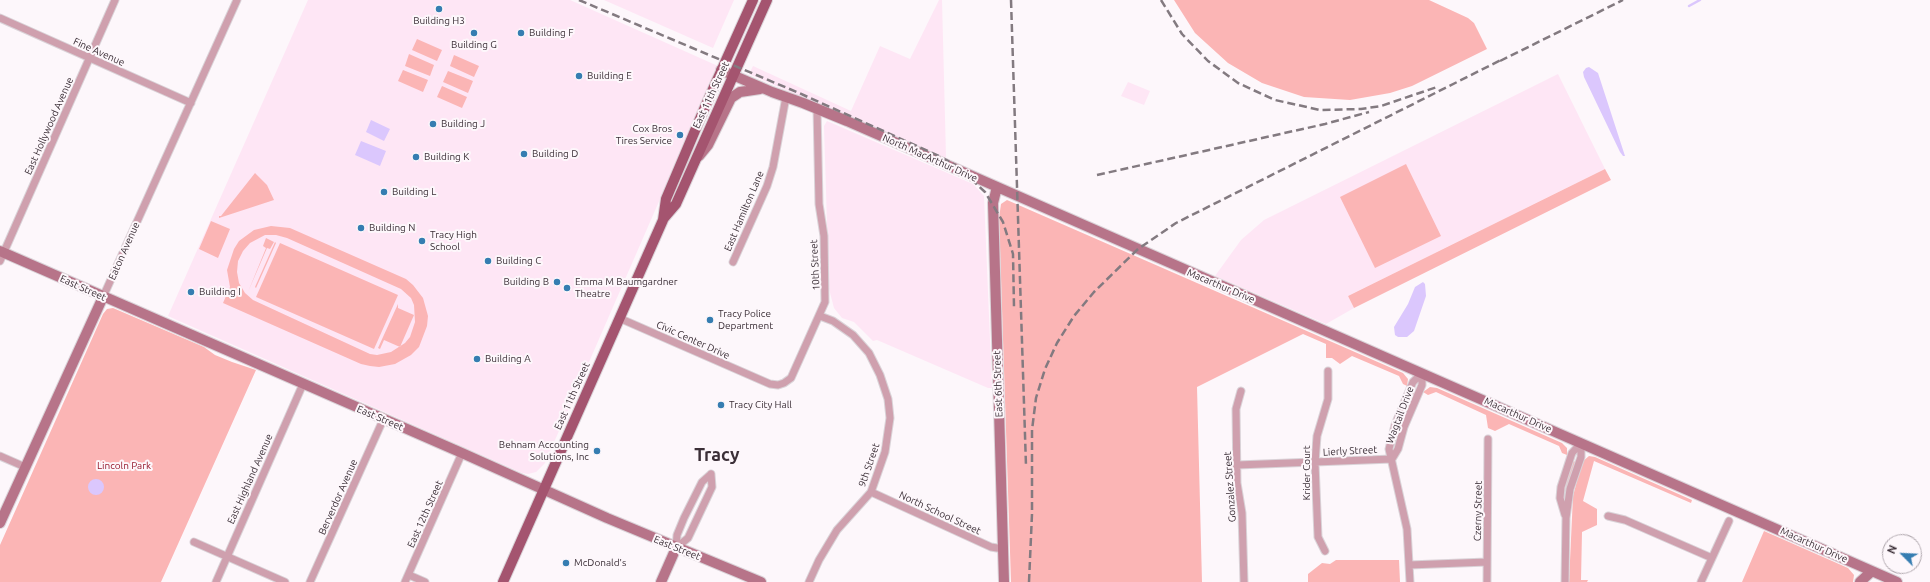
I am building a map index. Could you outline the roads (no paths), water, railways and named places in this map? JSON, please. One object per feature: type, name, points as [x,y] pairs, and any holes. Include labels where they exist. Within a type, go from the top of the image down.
[{"type":"main road","name":"East 11th Street","points":[[663,220],[666,199],[752,0]]},
{"type":"main road","name":"East 11th Street","points":[[503,582],[663,220],[676,204],[767,0]]},
{"type":"street","name":"East Hollywood Avenue","points":[[1,255],[90,59],[115,0]]},
{"type":"street","name":"Eaton Avenue","points":[[0,524],[237,0]]},
{"type":"street","name":"Fine Avenue","points":[[0,18],[191,103]]},
{"type":"street","name":"North MacArthur Drive","points":[[721,70],[764,89],[817,108],[1138,249]]},
{"type":"street","points":[[694,162],[708,145],[731,98],[740,92],[749,89],[764,89]]},
{"type":"street","name":"East Hamilton Lane","points":[[732,262],[767,186],[773,167],[786,97]]},
{"type":"street","name":"10th Street","points":[[759,380],[778,385],[792,378],[825,302],[824,236],[819,204],[817,108]]},
{"type":"street","name":"East 6th Street","points":[[997,187],[993,199],[993,211],[1004,582]]},
{"type":"street","name":"Macarthur Drive","points":[[1138,249],[1897,582]]},
{"type":"street","name":"East Street","points":[[1,255],[103,297],[676,548],[761,582]]},
{"type":"street","name":"9th Street","points":[[809,582],[819,560],[834,535],[871,492],[885,452],[889,436],[890,418],[888,399],[880,375],[868,353],[853,335],[833,321],[820,316]]},
{"type":"street","name":"Civic Center Drive","points":[[619,318],[759,380]]},
{"type":"street","name":"Krider Court","points":[[1325,551],[1318,537],[1315,463],[1317,436],[1328,400],[1328,371]]},
{"type":"street","name":"Wagtail Drive","points":[[1410,582],[1407,529],[1392,459],[1398,449],[1404,427],[1422,385],[1422,374]]},
{"type":"street","name":"East Highland Avenue","points":[[216,582],[303,384]]},
{"type":"street","name":"Gonzalez Street","points":[[1241,391],[1236,409],[1237,483],[1242,513],[1244,582]]},
{"type":"street","name":"Berverdor Avenue","points":[[310,582],[383,420]]},
{"type":"street","name":"Czerny Street","points":[[1487,582],[1488,440]]},
{"type":"street","points":[[1565,582],[1566,518],[1570,489],[1580,457],[1581,443]]},
{"type":"street","name":"East 12th Street","points":[[405,582],[462,453]]},
{"type":"street","points":[[0,456],[25,467]]},
{"type":"street","name":"Lierly Street","points":[[1237,465],[1392,459]]},
{"type":"street","points":[[661,582],[676,548],[677,535],[692,499],[702,482],[711,474],[712,487],[688,538],[676,548]]},
{"type":"street","name":"North School Street","points":[[871,492],[983,544],[993,548],[1003,549]]},
{"type":"street","points":[[1608,516],[1625,520],[1712,558]]},
{"type":"street","points":[[1701,582],[1729,521]]},
{"type":"street","points":[[194,542],[285,582]]},
{"type":"street","points":[[1409,565],[1487,562]]},
{"type":"street","points":[[1860,582],[1872,571]]},
{"type":"street","points":[[1872,571],[1872,582]]},
{"type":"street","points":[[409,575],[425,582]]},
{"type":"waterway","points":[[1689,6],[1700,0]]},
{"type":"railway","points":[[579,0],[799,93],[939,156],[957,166],[985,192],[1003,222],[1013,254],[1014,307]]},
{"type":"railway","points":[[1011,0],[1026,466]]},
{"type":"railway","points":[[1161,0],[1182,34],[1208,61],[1238,83],[1275,100],[1320,110],[1361,109],[1381,106],[1437,87]]},
{"type":"railway","points":[[1500,61],[1623,0]]},
{"type":"railway","points":[[1029,582],[1032,514],[1032,430],[1036,398],[1045,369],[1057,343],[1074,316],[1094,292],[1138,249],[1176,223],[1503,59]]},
{"type":"railway","points":[[1097,175],[1325,124],[1369,112]]},
{"type":"place","name":"Building H3","points":[[439,9]]},
{"type":"place","name":"Building G","points":[[474,33]]},
{"type":"place","name":"Building F","points":[[521,33]]},
{"type":"place","name":"Building E","points":[[579,76]]},
{"type":"place","name":"Building J","points":[[433,124]]},
{"type":"place","name":"Cox Bros Tires Service","points":[[680,135]]},
{"type":"place","name":"Building D","points":[[524,154]]},
{"type":"place","name":"Building K","points":[[416,157]]},
{"type":"place","name":"Building L","points":[[384,192]]},
{"type":"place","name":"Building N","points":[[361,228]]},
{"type":"place","name":"Tracy High School","points":[[422,241]]},
{"type":"place","name":"Building C","points":[[488,261]]},
{"type":"place","name":"Building B","points":[[557,282]]},
{"type":"place","name":"Emma M Baumgardner Theatre","points":[[567,288]]},
{"type":"place","name":"Building I","points":[[191,292]]},
{"type":"place","name":"Tracy Police Department","points":[[710,320]]},
{"type":"place","name":"Building A","points":[[477,359]]},
{"type":"place","name":"Tracy City Hall","points":[[721,405]]},
{"type":"place","name":"Behnam Accounting Solutions, Inc","points":[[597,451]]},
{"type":"place","name":"McDonald's","points":[[566,563]]},
{"type":"district","name":"Tracy","points":[[717,455]]},
{"type":"park label","name":"Lincoln Park","points":[[124,466]]}]
